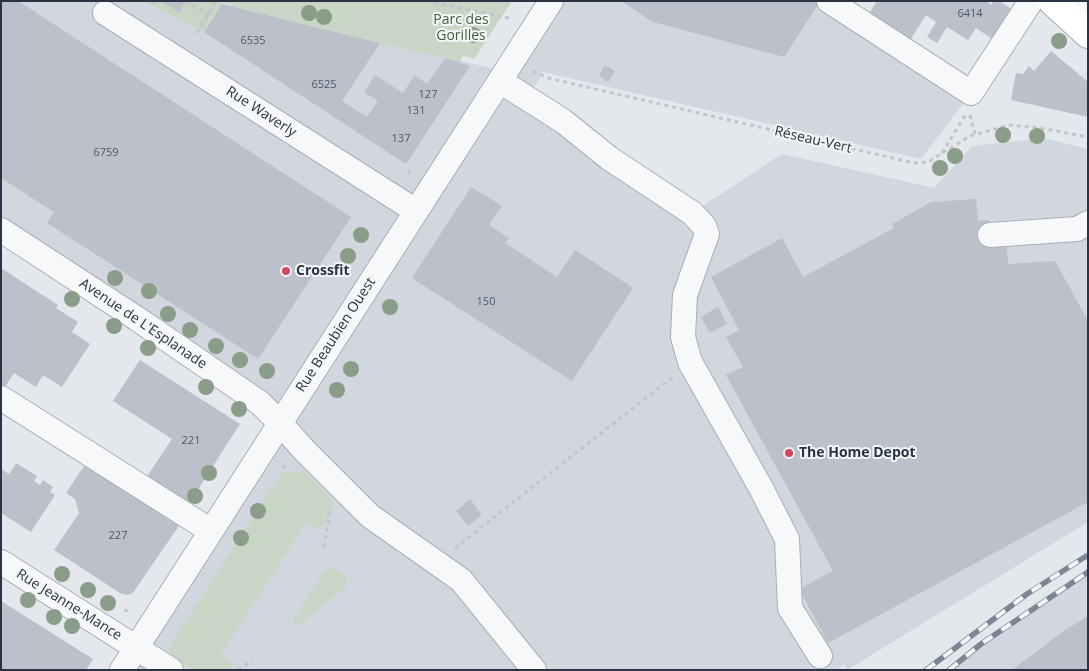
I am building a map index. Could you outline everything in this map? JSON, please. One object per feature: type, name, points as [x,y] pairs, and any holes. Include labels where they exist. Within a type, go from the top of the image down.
[{"type":"main road","points":[[1052,1],[1088,34]]},
{"type":"street","name":"Rue Beaubien Ouest","points":[[122,670],[551,1]]},
{"type":"street","points":[[829,1],[971,93],[1030,1]]},
{"type":"street","points":[[1068,1],[1088,8]]},
{"type":"street","name":"Rue Waverly","points":[[105,13],[416,211]]},
{"type":"street","points":[[500,81],[563,121],[609,158],[692,214],[704,226],[707,234],[685,295],[683,337],[690,362],[761,488],[787,539],[790,608],[820,656]]},
{"type":"street","points":[[990,236],[1077,229],[1088,223]]},
{"type":"street","name":"Avenue de L'Esplanade","points":[[1,230],[136,318],[252,397],[280,423],[304,450],[370,516],[462,580],[534,670]]},
{"type":"street","points":[[1,398],[211,531]]},
{"type":"street","name":"Rue Jeanne-Mance","points":[[1,562],[171,670]]},
{"type":"path","points":[[151,1],[155,4],[157,1]]},
{"type":"path","points":[[197,33],[216,1]]},
{"type":"path","points":[[427,1],[509,18]]},
{"type":"path","points":[[185,2],[209,14]]},
{"type":"path","name":"Réseau-Vert","points":[[533,71],[548,78],[922,164],[970,136],[1009,125],[1041,128],[1088,138]]},
{"type":"path","points":[[942,154],[969,109],[975,134]]},
{"type":"path","points":[[450,552],[678,372]]},
{"type":"path","points":[[324,547],[330,517]]},
{"type":"path","points":[[238,670],[252,661]]},
{"type":"shaded area","points":[[1,1],[141,1],[203,31],[221,2],[499,70],[550,1],[829,1],[971,93],[921,159],[543,72],[531,93],[692,213],[782,154],[934,188],[972,146],[1044,138],[1088,149],[1088,522],[847,670],[844,664],[837,670],[122,670],[280,423],[1,235]]},
{"type":"shaded area","points":[[1088,572],[1088,670],[949,670],[981,644]]},
{"type":"green space","name":"Parc des Gorilles","points":[[141,1],[512,1],[474,59],[463,56],[459,63],[222,2],[203,31]]},
{"type":"green space","points":[[303,470],[334,502],[329,517],[321,530],[306,523],[220,656],[231,664],[232,670],[193,670],[173,657],[169,648],[281,474],[286,471],[293,471],[299,475]]},
{"type":"green space","points":[[329,568],[345,576],[347,580],[346,587],[299,625],[295,625],[293,620],[324,572]]},
{"type":"building","points":[[1,1],[18,1],[351,217],[258,359],[47,223],[54,212],[1,178]]},
{"type":"building","points":[[161,1],[185,1],[180,13]]},
{"type":"building","points":[[621,1],[816,1],[819,3],[784,57],[653,22]]},
{"type":"building","points":[[877,1],[986,1],[991,5],[994,1],[999,1],[1013,10],[994,40],[976,28],[968,40],[947,27],[937,43],[927,37],[936,22],[926,15],[909,42],[868,15]]},
{"type":"building","points":[[222,4],[380,43],[342,101],[367,117],[378,101],[364,92],[375,75],[403,93],[415,75],[427,84],[445,58],[470,66],[406,164],[204,32]]},
{"type":"building","points":[[1051,51],[1088,82],[1088,117],[1011,100],[1016,73],[1023,74],[1029,66],[1034,71]]},
{"type":"building","points":[[605,65],[615,71],[608,82],[599,75]]},
{"type":"building","points":[[471,187],[502,206],[489,225],[509,238],[505,243],[557,277],[575,250],[633,288],[572,381],[412,278]]},
{"type":"building","points":[[976,199],[978,221],[989,220],[991,247],[1007,246],[1008,264],[1055,261],[1088,321],[1088,502],[828,643],[799,589],[833,571],[726,375],[743,367],[726,337],[739,330],[711,277],[782,238],[803,277],[894,228],[892,224],[931,202]]},
{"type":"building","points":[[1,268],[58,305],[56,308],[78,322],[72,332],[90,344],[62,387],[43,375],[36,387],[14,373],[1,393]]},
{"type":"building","points":[[718,307],[727,324],[710,333],[701,317]]},
{"type":"building","points":[[140,360],[240,424],[186,508],[144,481],[172,439],[113,401]]},
{"type":"building","points":[[88,460],[182,521],[133,593],[126,595],[120,593],[54,550],[79,513],[75,499],[66,493]]},
{"type":"building","points":[[16,463],[37,476],[34,481],[40,485],[43,480],[53,487],[50,492],[55,495],[31,532],[1,513],[1,469],[9,474]]},
{"type":"building","points":[[470,499],[482,515],[468,526],[456,511]]},
{"type":"building","points":[[1,601],[93,659],[86,670],[1,670]]},
{"type":"building","points":[[1088,616],[1088,670],[1012,670],[1061,633]]},
{"type":"railway","points":[[926,670],[1027,594],[1088,555]]},
{"type":"railway","points":[[949,670],[981,644],[1088,572]]},
{"type":"place","name":"Crossfit","points":[[286,271]]},
{"type":"place","name":"The Home Depot","points":[[789,453]]}]
